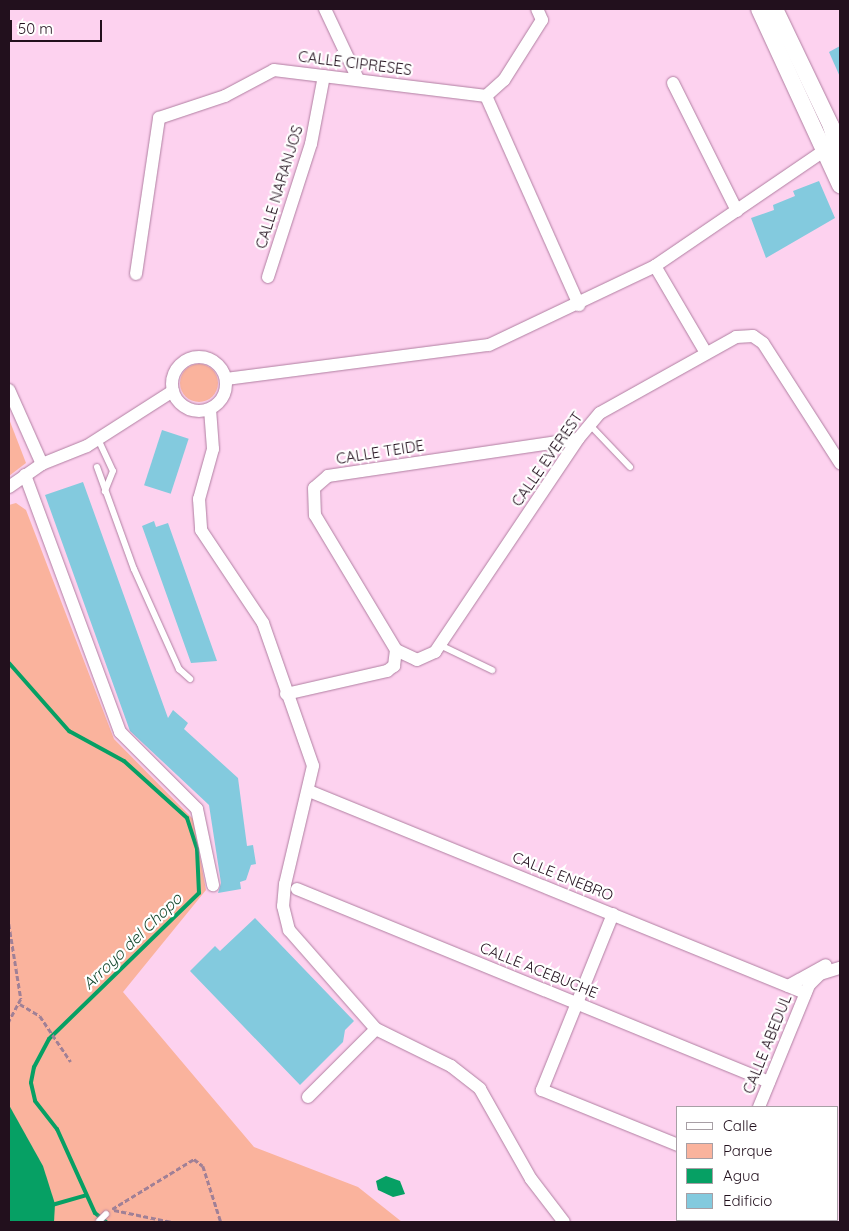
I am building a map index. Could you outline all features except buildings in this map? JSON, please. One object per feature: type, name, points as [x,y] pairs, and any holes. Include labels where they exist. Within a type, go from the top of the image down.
[{"type":"street","points":[[325,9],[358,79]]},
{"type":"street","points":[[537,9],[542,20],[504,80],[486,96],[579,305]]},
{"type":"street","points":[[759,9],[782,56],[835,148]]},
{"type":"street","points":[[775,9],[831,126],[840,185]]},
{"type":"street","name":"CALLE CIPRESES","points":[[136,274],[159,118],[225,96],[274,70],[486,96]]},
{"type":"street","name":"CALLE NARANJOS","points":[[268,277],[311,144],[324,76]]},
{"type":"street","points":[[673,83],[737,211]]},
{"type":"street","points":[[226,379],[489,345],[579,305],[655,266],[835,148]]},
{"type":"street","points":[[655,266],[706,353]]},
{"type":"street","name":"CALLE EVEREST","points":[[396,650],[417,660],[428,657],[440,645],[578,439],[606,408],[736,337],[757,338],[840,462]]},
{"type":"street","points":[[9,486],[42,464],[98,439],[173,391],[177,369],[197,357],[219,365],[226,379],[221,399],[210,409],[192,410],[173,391]]},
{"type":"street","points":[[9,390],[42,464]]},
{"type":"street","points":[[210,409],[213,449],[199,500],[200,530],[264,623],[286,694],[313,766],[309,791],[286,884],[283,906],[289,930],[376,1029],[451,1066],[480,1089],[531,1179],[564,1222]]},
{"type":"street","name":"CALLE TEIDE","points":[[396,650],[315,516],[314,488],[328,476],[578,439]]},
{"type":"street","points":[[25,475],[120,732],[197,809],[213,886]]},
{"type":"street","points":[[286,694],[386,671],[394,666],[396,650]]},
{"type":"street","name":"CALLE ENEBRO","points":[[309,791],[805,993]]},
{"type":"street","name":"CALLE ACEBUCHE","points":[[297,889],[769,1082]]},
{"type":"street","points":[[613,914],[542,1090],[676,1144]]},
{"type":"street","points":[[788,986],[816,968],[838,967]]},
{"type":"street","points":[[805,993],[814,979],[838,967]]},
{"type":"street","name":"CALLE ABEDUL","points":[[758,1106],[805,993]]},
{"type":"street","points":[[308,1097],[376,1029]]},
{"type":"lane","points":[[590,425],[630,467]]},
{"type":"lane","points":[[98,439],[113,471],[106,491]]},
{"type":"lane","points":[[97,467],[142,587],[179,669],[190,680]]},
{"type":"lane","points":[[440,645],[492,670]]},
{"type":"lane","points":[[99,1221],[109,1212]]},
{"type":"path","points":[[9,924],[20,1004],[9,1022]]},
{"type":"path","points":[[20,1004],[34,1010],[71,1062]]},
{"type":"path","points":[[109,1212],[194,1159],[203,1166],[221,1222]]},
{"type":"path","points":[[109,1212],[172,1222]]},
{"type":"green space","points":[[199,364],[213,369],[218,383],[213,397],[199,402],[185,397],[180,383],[185,369]]},
{"type":"green space","points":[[9,419],[26,463],[9,476]]},
{"type":"green space","points":[[16,503],[26,510],[114,739],[193,819],[206,890],[123,992],[254,1147],[358,1187],[402,1222],[9,1222],[9,505]]},
{"type":"water","points":[[9,1105],[43,1166],[55,1204],[54,1222],[9,1222]]},
{"type":"water","points":[[386,1176],[400,1181],[405,1194],[393,1197],[378,1190],[376,1181]]},
{"type":"waterway","name":"Arroyo del Chopo","points":[[9,663],[69,731],[124,761],[187,818],[197,849],[199,893],[49,1039],[34,1067],[31,1083],[35,1101],[57,1129],[95,1213],[106,1222]]},
{"type":"waterway","points":[[52,1205],[86,1195]]}]
